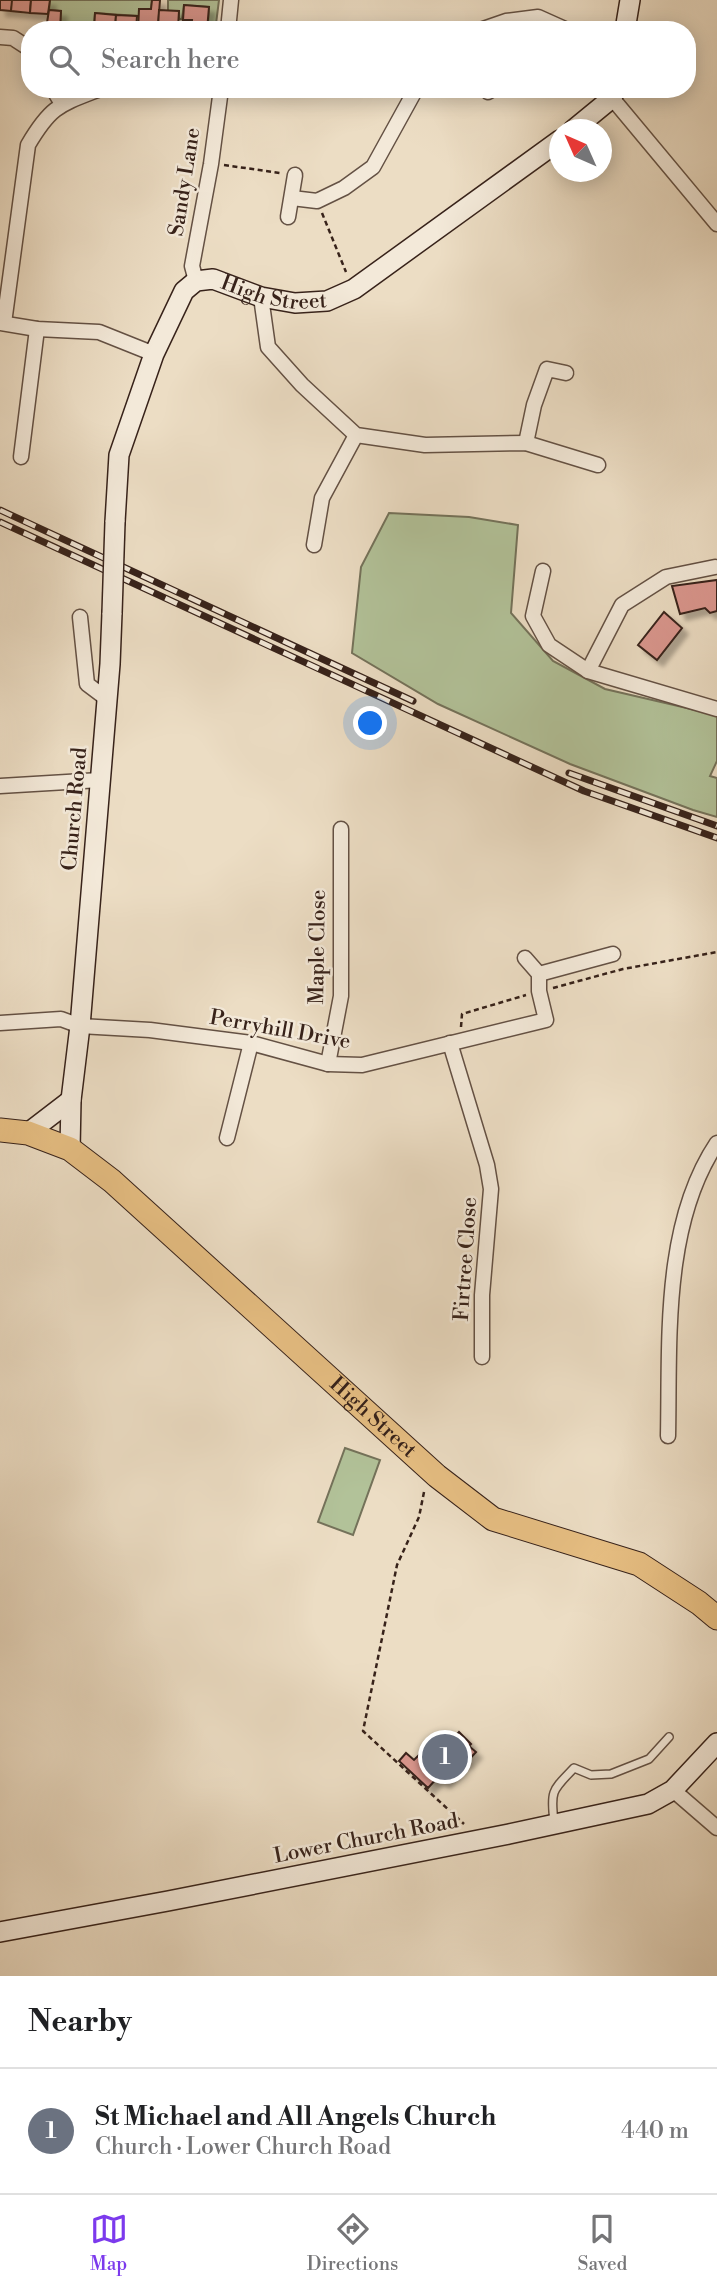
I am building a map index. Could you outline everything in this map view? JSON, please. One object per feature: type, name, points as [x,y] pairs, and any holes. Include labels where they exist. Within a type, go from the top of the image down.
[{"type":"main road","name":"High Street","points":[[0,1130],[28,1133],[70,1149],[112,1181],[429,1468],[494,1519],[639,1564],[717,1618]]},
{"type":"street","points":[[229,21],[231,0]]},
{"type":"street","points":[[626,21],[630,0]]},
{"type":"street","points":[[520,21],[538,17],[547,21]]},
{"type":"street","points":[[0,37],[13,38],[21,43]]},
{"type":"street","points":[[58,98],[62,104]]},
{"type":"street","points":[[77,98],[62,104],[43,120],[27,145],[2,323],[37,329],[99,332],[154,354]]},
{"type":"street","name":"Sandy Lane","points":[[196,281],[192,266],[220,98]]},
{"type":"street","points":[[292,198],[317,201],[344,188],[373,167],[411,98]]},
{"type":"street","points":[[586,119],[609,98]]},
{"type":"street","points":[[617,98],[717,224]]},
{"type":"street","name":"High Street","points":[[115,522],[119,455],[154,354],[184,291],[196,281],[213,279],[261,297],[295,303],[327,301],[354,289],[549,147]]},
{"type":"street","points":[[288,217],[295,175]]},
{"type":"street","points":[[261,297],[268,347],[302,386],[356,435],[425,445],[526,443],[598,465]]},
{"type":"street","points":[[21,457],[37,329]]},
{"type":"street","points":[[526,443],[534,405],[547,369],[566,373]]},
{"type":"street","points":[[314,545],[321,498],[356,435]]},
{"type":"street","name":"Church Road","points":[[70,1149],[71,1100],[80,1026],[107,699],[115,522]]},
{"type":"street","points":[[588,671],[622,606],[666,577],[715,567]]},
{"type":"street","points":[[544,571],[533,617],[549,645],[588,671],[717,709]]},
{"type":"street","points":[[80,617],[87,684],[107,699]]},
{"type":"street","points":[[0,786],[100,780]]},
{"type":"street","name":"Maple Close","points":[[328,1065],[341,996],[341,829]]},
{"type":"street","points":[[525,958],[539,974],[614,954]]},
{"type":"street","name":"Perryhill Drive","points":[[0,1023],[61,1019],[80,1026],[150,1030],[251,1043],[328,1065],[362,1065],[546,1020],[539,992],[539,974]]},
{"type":"street","points":[[227,1138],[251,1043]]},
{"type":"street","name":"Firtree Close","points":[[450,1043],[487,1165],[491,1189],[482,1295],[482,1357]]},
{"type":"street","points":[[28,1133],[71,1100]]},
{"type":"street","points":[[667,1436],[671,1306],[678,1242],[703,1165],[717,1143]]},
{"type":"street","name":"Lower Church Road","points":[[0,1932],[555,1825],[648,1804],[673,1790],[717,1744]]},
{"type":"street","points":[[673,1790],[717,1828]]},
{"type":"lane","points":[[555,1825],[551,1798],[556,1787],[574,1768],[591,1775],[611,1774],[649,1759],[669,1737]]},
{"type":"path","points":[[211,164],[295,175]]},
{"type":"path","points":[[317,201],[354,289]]},
{"type":"path","points":[[623,969],[717,952]]},
{"type":"path","points":[[429,1468],[419,1517],[397,1565],[363,1731],[464,1823],[458,1844]]},
{"type":"green space","points":[[50,0],[152,0],[151,9],[139,16],[95,13],[94,21],[60,21],[61,11],[49,10]]},
{"type":"green space","points":[[168,0],[219,0],[216,21],[208,21],[209,7],[184,5],[182,19],[179,19],[179,11],[168,11]]},
{"type":"green space","points":[[389,513],[469,517],[518,525],[511,613],[553,661],[605,689],[717,715],[717,761],[710,776],[717,778],[717,817],[570,764],[438,704],[352,653],[361,567]]},
{"type":"green space","points":[[345,1448],[380,1460],[353,1535],[318,1522]]},
{"type":"building","points":[[0,0],[13,0],[11,11],[0,10]]},
{"type":"building","points":[[12,0],[31,0],[30,13],[11,11]]},
{"type":"building","points":[[31,0],[50,0],[48,14],[30,13]]},
{"type":"building","points":[[152,0],[160,0],[158,21],[138,21],[139,9],[151,9]]},
{"type":"building","points":[[184,5],[209,7],[208,21],[183,20]]},
{"type":"building","points":[[49,10],[61,11],[60,21],[47,21]]},
{"type":"building","points":[[159,10],[179,11],[178,21],[158,21]]},
{"type":"building","points":[[95,13],[116,15],[116,21],[95,21]]},
{"type":"building","points":[[116,15],[137,16],[137,21],[116,21]]},
{"type":"building","points":[[717,580],[717,611],[710,613],[705,608],[680,614],[672,586]]},
{"type":"building","points":[[664,612],[682,628],[657,660],[638,645]]},
{"type":"building","points":[[459,1732],[476,1752],[444,1782],[438,1777],[428,1788],[399,1761],[406,1753],[414,1760],[435,1739],[439,1740],[445,1734],[452,1740]]},
{"type":"railway","points":[[0,510],[413,701]]},
{"type":"railway","points":[[0,522],[584,791],[717,838]]},
{"type":"railway","points":[[569,773],[717,826]]},
{"type":"place","name":"St Michael and All Angels Church","points":[[445,1757]]}]
